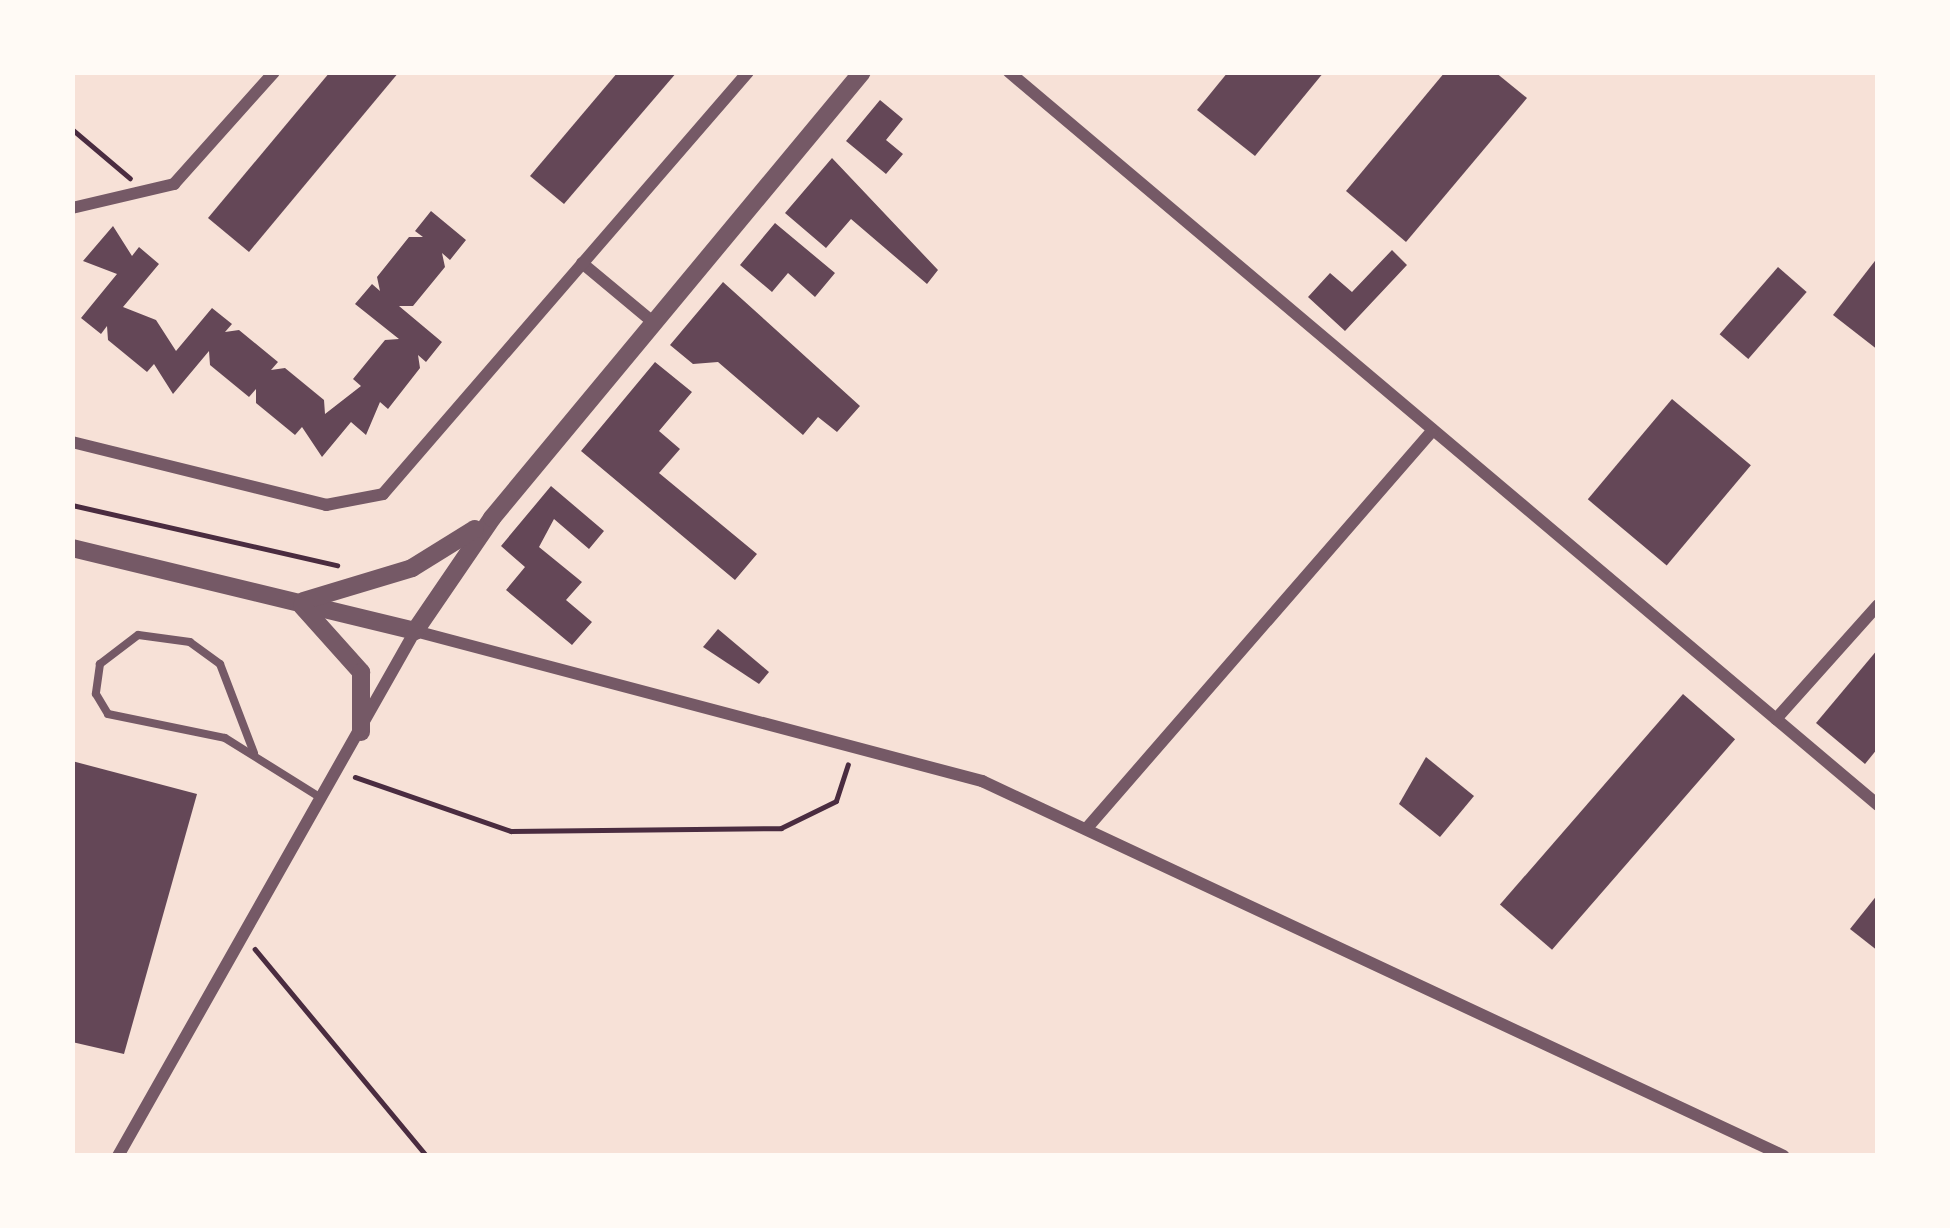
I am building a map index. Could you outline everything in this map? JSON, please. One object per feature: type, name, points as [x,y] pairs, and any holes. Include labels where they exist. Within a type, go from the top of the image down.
[{"type":"street","points":[[72,208],[134,189],[174,184],[274,72]]},
{"type":"street","points":[[72,442],[326,505],[364,502],[748,72]]},
{"type":"street","points":[[118,1156],[415,631],[492,518],[862,72]]},
{"type":"street","points":[[1009,72],[1878,805]]},
{"type":"street","points":[[582,263],[654,323]]},
{"type":"street","points":[[1087,828],[1433,430]]},
{"type":"street","points":[[298,602],[412,568],[492,518]]},
{"type":"street","points":[[72,548],[855,742],[1087,828],[1784,1156]]},
{"type":"street","points":[[298,602],[362,672],[361,732]]},
{"type":"street","points":[[1776,719],[1878,605]]},
{"type":"lane","points":[[254,753],[220,664],[190,642],[138,635],[100,664],[108,714],[254,753],[322,799]]},
{"type":"path","points":[[73,134],[134,189]]},
{"type":"path","points":[[72,505],[346,563]]},
{"type":"path","points":[[339,770],[511,831],[781,828],[836,801],[855,742]]},
{"type":"path","points":[[242,937],[307,999],[427,1156]]},
{"type":"building","points":[[330,72],[399,72],[249,252],[208,218]]},
{"type":"building","points":[[618,72],[677,72],[564,204],[530,176]]},
{"type":"building","points":[[1228,72],[1324,72],[1255,156],[1197,110]]},
{"type":"building","points":[[1445,72],[1495,72],[1527,98],[1406,242],[1346,191]]},
{"type":"building","points":[[880,100],[903,119],[886,140],[903,154],[886,174],[846,141]]},
{"type":"building","points":[[832,158],[938,270],[927,284],[851,219],[826,248],[785,213]]},
{"type":"building","points":[[431,211],[466,240],[450,260],[442,253],[445,267],[413,306],[399,306],[442,342],[426,362],[418,355],[420,368],[388,409],[380,402],[366,435],[351,422],[322,457],[302,427],[295,435],[256,403],[256,389],[249,397],[210,365],[209,351],[173,394],[154,364],[147,372],[108,340],[107,326],[101,334],[81,318],[117,274],[83,261],[113,226],[132,256],[139,247],[159,264],[123,307],[156,320],[176,351],[212,308],[232,324],[225,332],[239,330],[278,362],[271,370],[285,368],[324,400],[325,414],[361,386],[353,379],[385,340],[399,339],[355,304],[372,284],[380,291],[377,277],[409,237],[423,237],[415,231]]},
{"type":"building","points":[[775,223],[835,273],[815,297],[788,273],[772,292],[740,265]]},
{"type":"building","points":[[1392,250],[1407,265],[1345,331],[1308,297],[1330,273],[1352,292]]},
{"type":"building","points":[[1878,257],[1878,350],[1833,315]]},
{"type":"building","points":[[1778,267],[1807,292],[1748,359],[1720,334]]},
{"type":"building","points":[[723,282],[860,406],[837,432],[818,417],[803,435],[718,362],[693,364],[670,345]]},
{"type":"building","points":[[655,362],[692,392],[659,431],[680,449],[659,473],[757,554],[735,580],[581,451]]},
{"type":"building","points":[[1672,399],[1751,465],[1667,566],[1588,499]]},
{"type":"building","points":[[551,486],[604,531],[589,549],[554,519],[539,547],[582,582],[566,600],[592,622],[572,645],[506,590],[525,567],[501,546]]},
{"type":"building","points":[[718,629],[769,672],[759,684],[703,647]]},
{"type":"building","points":[[1878,649],[1878,748],[1865,764],[1816,723]]},
{"type":"building","points":[[1683,694],[1735,739],[1552,950],[1500,905]]},
{"type":"building","points":[[1426,757],[1474,796],[1440,837],[1399,804]]},
{"type":"building","points":[[72,761],[197,794],[124,1054],[72,1042]]},
{"type":"building","points":[[1878,894],[1878,951],[1850,929]]}]
